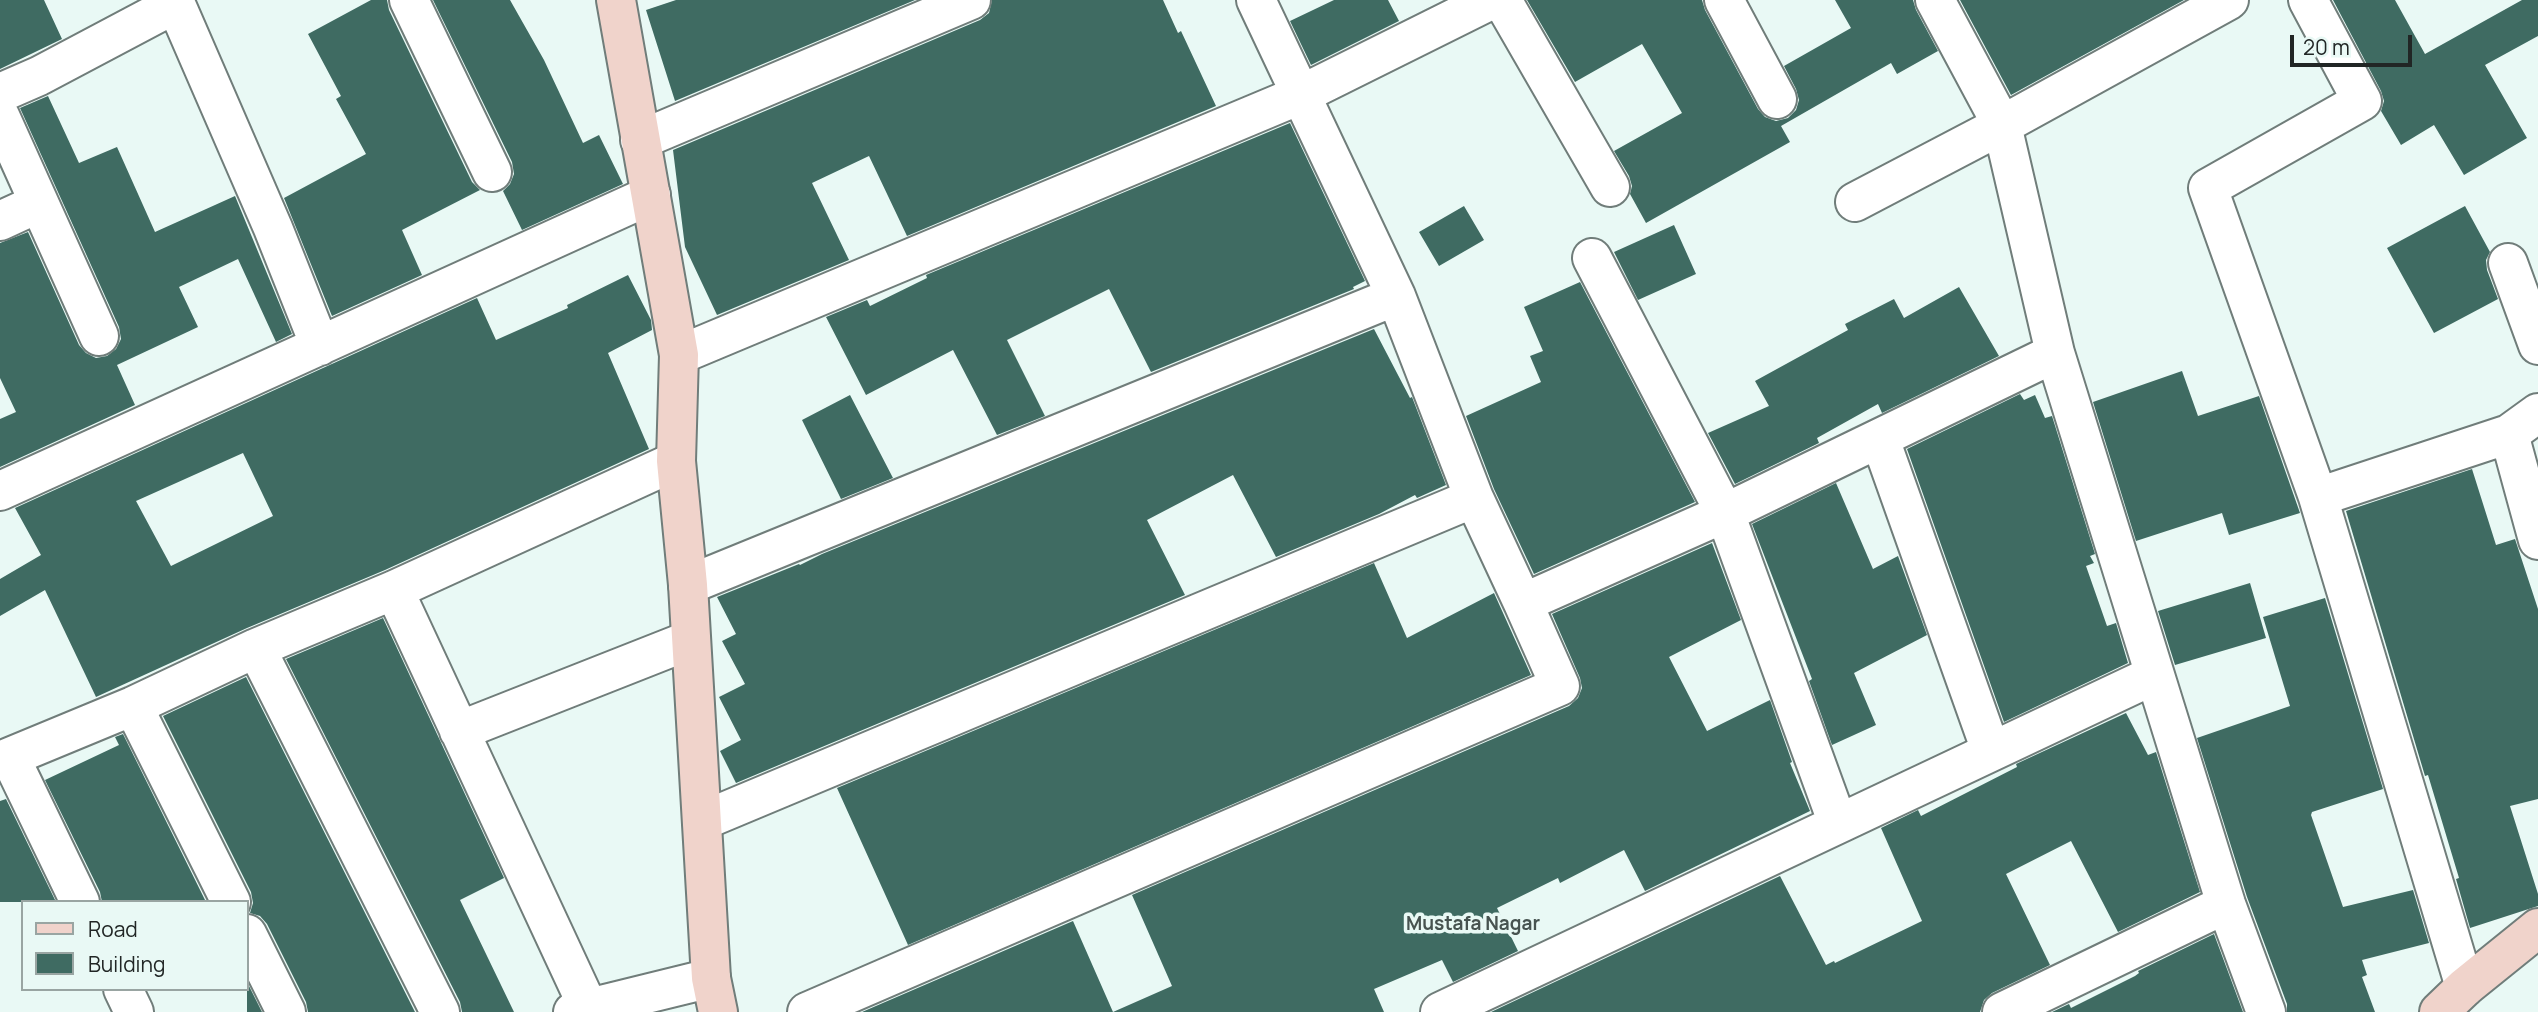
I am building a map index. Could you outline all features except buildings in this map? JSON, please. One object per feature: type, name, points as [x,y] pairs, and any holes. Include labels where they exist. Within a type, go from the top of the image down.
[{"type":"street","points":[[409,0],[492,172]]},
{"type":"street","points":[[394,590],[459,731],[580,1010],[714,995],[688,585],[676,461],[679,355],[616,0]]},
{"type":"street","points":[[807,1012],[1560,685],[1474,498],[1396,296],[1256,0]]},
{"type":"street","points":[[679,355],[1300,95],[1491,0]]},
{"type":"street","points":[[1502,0],[1610,187]]},
{"type":"street","points":[[1724,0],[1777,99]]},
{"type":"street","points":[[1935,0],[2002,125],[2055,353],[2226,904],[2266,1012]]},
{"type":"street","points":[[1855,202],[2002,125],[2229,0]]},
{"type":"street","points":[[2308,0],[2362,101],[2208,188],[2318,496],[2452,999],[2538,929]]},
{"type":"street","points":[[640,140],[964,1]]},
{"type":"street","points":[[0,93],[38,76],[174,2],[273,228],[320,346]]},
{"type":"street","points":[[0,116],[99,336]]},
{"type":"street","points":[[0,491],[651,195]]},
{"type":"street","points":[[0,221],[38,203]]},
{"type":"street","points":[[1592,258],[1724,513],[1838,824]]},
{"type":"street","points":[[2508,262],[2538,345]]},
{"type":"street","points":[[688,585],[1396,296]]},
{"type":"street","points":[[1523,603],[1724,513],[2055,353]]},
{"type":"street","points":[[2318,496],[2523,423],[2538,540]]},
{"type":"street","points":[[1880,439],[1991,751]]},
{"type":"street","points":[[79,900],[5,759],[133,706],[256,648],[394,590],[676,461]]},
{"type":"street","points":[[702,821],[1474,498]]},
{"type":"street","points":[[459,731],[691,640]]},
{"type":"street","points":[[256,648],[440,1012]]},
{"type":"street","points":[[1440,1012],[2154,675]]},
{"type":"street","points":[[133,706],[230,900]]},
{"type":"street","points":[[2002,1012],[2226,904]]},
{"type":"street","points":[[248,936],[286,1012]]},
{"type":"street","points":[[124,991],[134,1012]]},
{"type":"district","name":"Mustafa Nagar","points":[[1473,925]]}]
